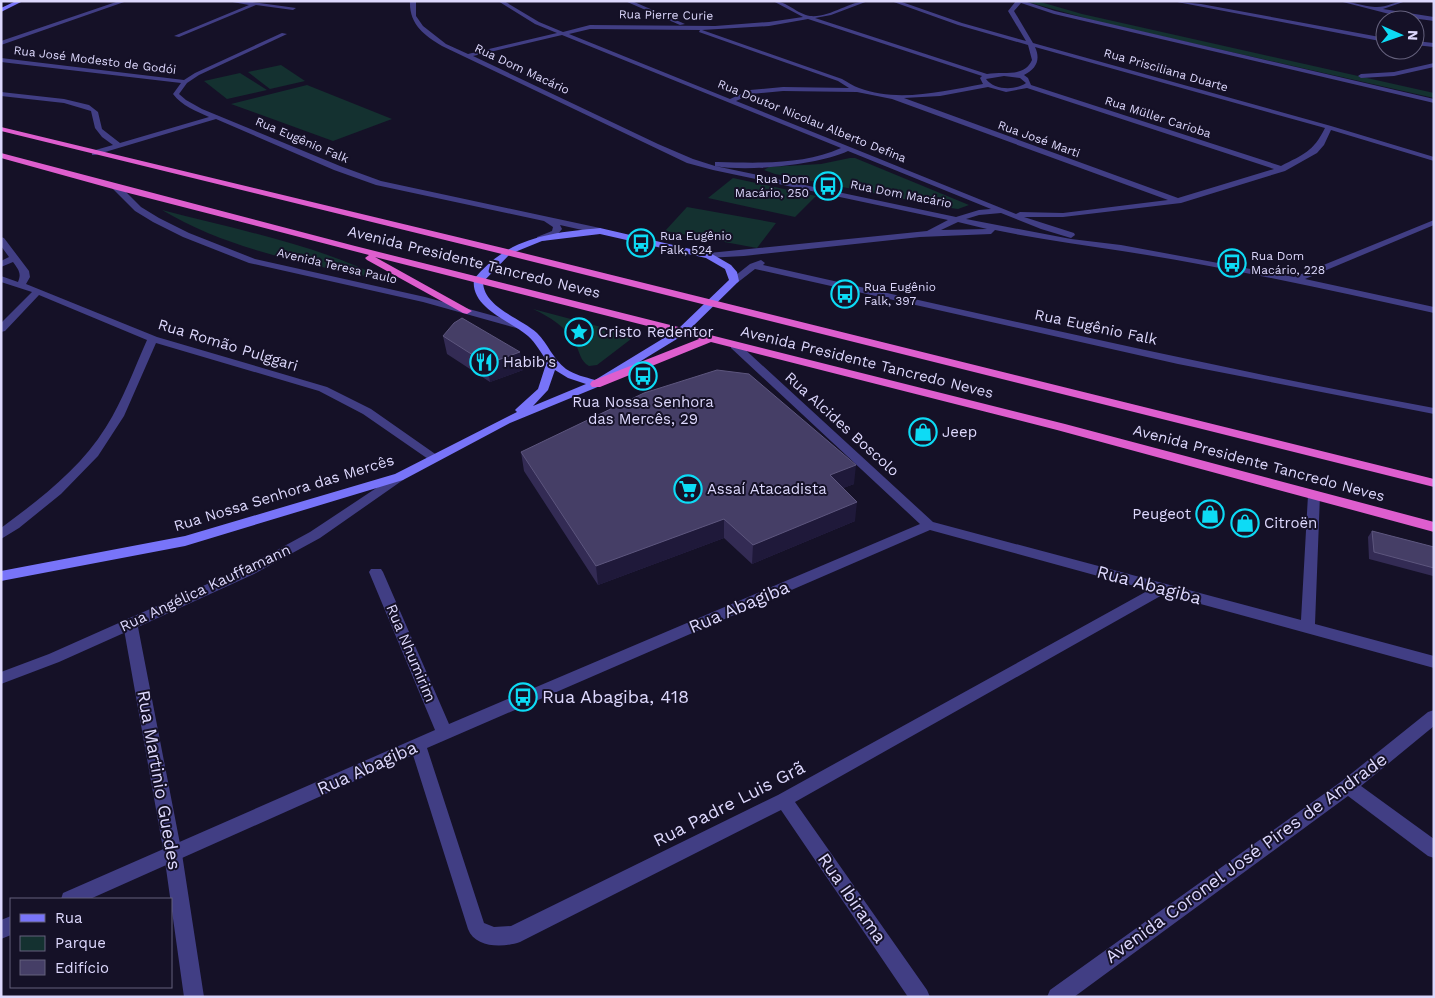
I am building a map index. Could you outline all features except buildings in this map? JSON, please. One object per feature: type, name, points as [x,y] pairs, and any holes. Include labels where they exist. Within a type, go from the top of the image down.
[{"type":"highway","name":"Avenida Presidente Tancredo Neves","points":[[1,129],[508,252],[1434,484]]},
{"type":"highway","name":"Avenida Presidente Tancredo Neves","points":[[1,155],[352,248],[1061,427],[1434,526]]},
{"type":"highway","points":[[352,248],[467,310]]},
{"type":"highway","points":[[596,384],[708,339]]},
{"type":"main road","points":[[1,10],[21,1]]},
{"type":"main road","points":[[520,326],[486,300],[478,285],[479,279],[508,252],[540,239],[600,231]]},
{"type":"main road","name":"Rua Eugênio Falk","points":[[600,231],[709,256],[728,267],[732,272],[734,281]]},
{"type":"main road","name":"Rua Nossa Senhora das Mercês","points":[[1,576],[185,541],[399,477],[506,421],[596,384],[681,332],[734,281]]},
{"type":"main road","name":"Avenida Teresa Paulo","points":[[520,326],[542,345],[552,362],[578,379],[596,384]]},
{"type":"main road","points":[[506,421],[539,396],[547,383],[552,362]]},
{"type":"street","points":[[1,43],[125,1]]},
{"type":"street","points":[[229,1],[293,8]]},
{"type":"street","name":"Rua Dom Macário","points":[[413,1],[412,14],[414,21],[430,36],[466,56],[690,161],[755,178],[958,218],[1015,232],[1121,248],[1295,280],[1434,310]]},
{"type":"street","name":"Rua Doutor Nicolau Alberto Defina","points":[[500,1],[537,23],[730,100],[846,149],[1044,227],[1121,248]]},
{"type":"street","points":[[627,1],[691,27],[840,80],[857,90]]},
{"type":"street","points":[[775,1],[810,18],[987,76]]},
{"type":"street","name":"Rua Pierre Curie","points":[[466,56],[596,27],[749,26],[810,18],[838,12],[866,1]]},
{"type":"street","name":"Rua Prisciliana Duarte","points":[[893,1],[960,24],[1329,127],[1434,159]]},
{"type":"street","points":[[1018,76],[1026,72],[1035,62],[1035,50],[1011,10],[1019,1],[1098,23],[1434,101]]},
{"type":"street","points":[[1044,1],[1108,19],[1291,60]]},
{"type":"street","points":[[1174,1],[1238,11],[1375,38]]},
{"type":"street","points":[[1341,1],[1376,10],[1404,1]]},
{"type":"street","points":[[177,36],[255,4]]},
{"type":"street","points":[[1098,23],[1108,19]]},
{"type":"street","points":[[186,82],[207,69],[284,34]]},
{"type":"street","points":[[1202,47],[1212,42]]},
{"type":"street","name":"Rua José Modesto de Godói","points":[[1,60],[186,82]]},
{"type":"street","points":[[1352,74],[1393,79],[1434,65]]},
{"type":"street","points":[[1308,71],[1318,66]]},
{"type":"street","points":[[730,100],[756,91],[783,89],[857,90],[894,97],[940,94],[988,85],[1012,89],[1028,86],[1029,82],[1018,76],[998,74],[987,76],[982,80],[988,85]]},
{"type":"street","name":"Rua Eugênio Falk","points":[[186,82],[177,91],[178,97],[216,117],[337,168],[379,183],[600,231]]},
{"type":"street","name":"Rua Müller Carioba","points":[[1028,86],[1282,169]]},
{"type":"street","points":[[1,94],[73,102],[88,107],[96,114],[98,128],[109,140],[119,146]]},
{"type":"street","name":"Rua José Marti","points":[[894,97],[1178,200]]},
{"type":"street","points":[[95,153],[216,117]]},
{"type":"street","points":[[931,232],[974,212],[1048,215],[1095,212],[1178,200],[1282,169],[1314,151],[1329,127]]},
{"type":"street","points":[[690,161],[733,164],[824,158],[846,149]]},
{"type":"street","points":[[755,178],[753,175],[754,169],[770,162]]},
{"type":"street","name":"Avenida Teresa Paulo","points":[[116,187],[138,209],[156,220],[186,235],[252,261],[467,310],[520,326]]},
{"type":"street","points":[[709,256],[804,248],[931,232],[1015,232],[1044,227],[1095,212]]},
{"type":"street","points":[[540,239],[555,233],[558,229],[556,225],[547,220]]},
{"type":"street","points":[[1295,280],[1434,222]]},
{"type":"street","points":[[1,240],[24,271],[25,277],[22,285]]},
{"type":"street","points":[[734,281],[753,266],[804,248]]},
{"type":"street","points":[[1,264],[14,258]]},
{"type":"street","name":"Rua Eugênio Falk","points":[[753,266],[1216,369],[1434,411]]},
{"type":"street","name":"Rua Romão Pulggari","points":[[1,279],[38,291],[153,339],[323,389],[369,411],[436,458]]},
{"type":"street","points":[[1,329],[38,291]]},
{"type":"street","points":[[1,535],[47,499],[104,439],[120,414],[153,339]]},
{"type":"street","name":"Rua Alcides Boscolo","points":[[735,346],[929,525]]},
{"type":"street","name":"Rua Angélica Kauffamann","points":[[1,678],[54,658],[249,571],[315,535],[399,477]]},
{"type":"street","points":[[1308,628],[1314,495]]},
{"type":"street","name":"Rua Abagiba","points":[[72,898],[445,734],[929,525],[1434,662]]},
{"type":"street","name":"Rua Nhumirim","points":[[376,572],[445,734]]},
{"type":"street","name":"Rua Padre Luis Grã","points":[[418,746],[477,929],[486,935],[500,938],[513,936],[784,800],[1162,589]]},
{"type":"street","name":"Rua Martinio Guedes","points":[[130,624],[173,854],[194,997]]},
{"type":"street","name":"Avenida Coronel José Pires de Andrade","points":[[1057,997],[1348,786],[1434,717]]},
{"type":"street","points":[[1348,786],[1434,850]]},
{"type":"street","name":"Rua Ibirama","points":[[784,800],[920,997]]},
{"type":"green space","points":[[1024,1],[1037,1],[1082,14],[1434,93],[1434,98],[1103,23]]},
{"type":"green space","points":[[281,65],[305,81],[270,89],[248,72]]},
{"type":"green space","points":[[240,73],[267,90],[227,99],[204,81]]},
{"type":"green space","points":[[307,85],[392,119],[333,141],[231,104]]},
{"type":"green space","points":[[855,158],[969,205],[958,209],[951,208],[775,174],[764,170],[769,167],[821,164]]},
{"type":"green space","points":[[733,178],[816,196],[795,217],[708,198]]},
{"type":"green space","points":[[687,207],[776,223],[757,248],[665,231]]},
{"type":"green space","points":[[162,210],[306,248],[362,268],[389,281],[272,255],[216,236]]},
{"type":"green space","points":[[533,309],[635,336],[597,365],[589,366],[582,359],[575,343],[567,332],[551,319]]},
{"type":"place","name":"Rua Dom Macário, 250","points":[[828,186]]},
{"type":"place","name":"Rua Eugênio Falk, 524","points":[[641,243]]},
{"type":"place","name":"Rua Dom Macário, 228","points":[[1232,263]]},
{"type":"place","name":"Rua Eugênio Falk, 397","points":[[845,294]]},
{"type":"place","name":"Cristo Redentor","points":[[579,332]]},
{"type":"place","name":"Habib's","points":[[484,362]]},
{"type":"place","name":"Rua Nossa Senhora das Mercês, 29","points":[[643,376]]},
{"type":"place","name":"Jeep","points":[[923,432]]},
{"type":"place","name":"Assaí Atacadista","points":[[688,489]]},
{"type":"place","name":"Peugeot","points":[[1210,514]]},
{"type":"place","name":"Citroën","points":[[1245,523]]},
{"type":"place","name":"Rua Abagiba, 418","points":[[523,697]]}]
